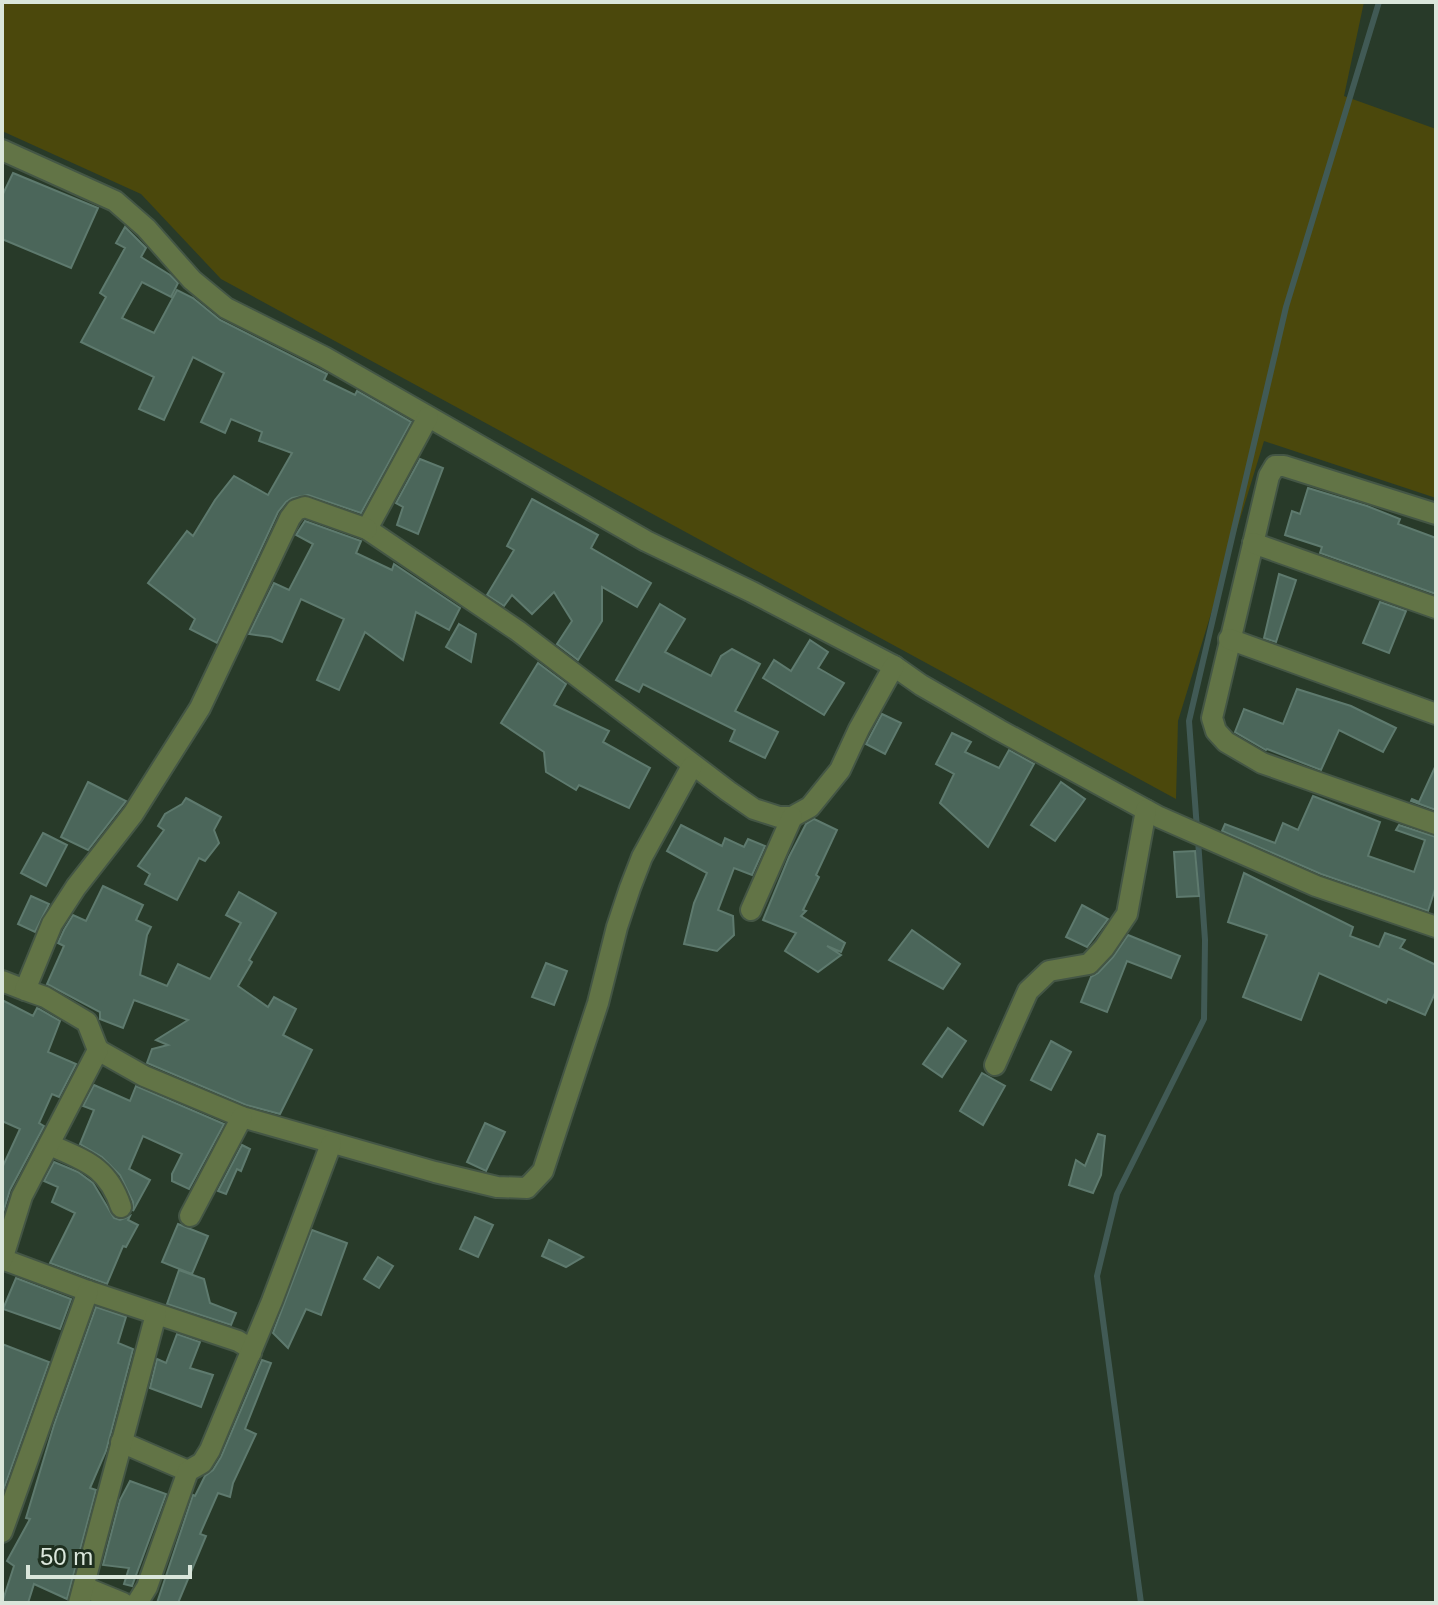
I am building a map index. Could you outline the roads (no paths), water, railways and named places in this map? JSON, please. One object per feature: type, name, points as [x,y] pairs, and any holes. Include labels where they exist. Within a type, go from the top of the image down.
[{"type":"street","points":[[2,150],[115,201],[146,228],[192,280],[226,308],[324,357],[646,541],[894,666],[947,700],[1152,814],[1316,886],[1436,927]]},
{"type":"street","points":[[367,529],[428,417]]},
{"type":"street","points":[[1436,514],[1275,466],[1269,476],[1212,718],[1216,731],[1226,742],[1262,763],[1436,824]]},
{"type":"street","points":[[25,990],[52,924],[76,887],[133,814],[200,708],[296,510],[305,507],[367,529],[507,622],[692,766],[754,809],[779,817],[792,817],[810,807],[840,770],[894,666]]},
{"type":"street","points":[[1253,543],[1436,608]]},
{"type":"street","points":[[1229,639],[1436,714]]},
{"type":"street","points":[[2,981],[75,1013],[87,1022],[98,1050],[144,1076],[242,1117],[331,1144],[497,1187],[527,1188],[543,1171],[598,1003],[617,927],[642,857],[692,766]]},
{"type":"street","points":[[995,1065],[1028,991],[1049,971],[1089,964],[1127,914],[1152,814]]},
{"type":"street","points":[[751,910],[792,817]]},
{"type":"street","points":[[98,1050],[22,1196],[2,1259],[238,1341],[251,1353]]},
{"type":"street","points":[[190,1216],[242,1117]]},
{"type":"street","points":[[137,1603],[147,1587],[188,1471],[202,1463],[210,1450],[251,1353],[331,1144]]},
{"type":"street","points":[[50,1145],[105,1174],[116,1191],[121,1207]]},
{"type":"street","points":[[2,1532],[88,1291]]},
{"type":"street","points":[[123,1603],[81,1595],[156,1314]]},
{"type":"street","points":[[121,1442],[188,1471]]},
{"type":"waterway","points":[[1197,829],[1189,721],[1286,307],[1379,2]]},
{"type":"waterway","points":[[1141,1603],[1097,1276],[1117,1194],[1204,1019],[1205,940],[1198,840]]}]
